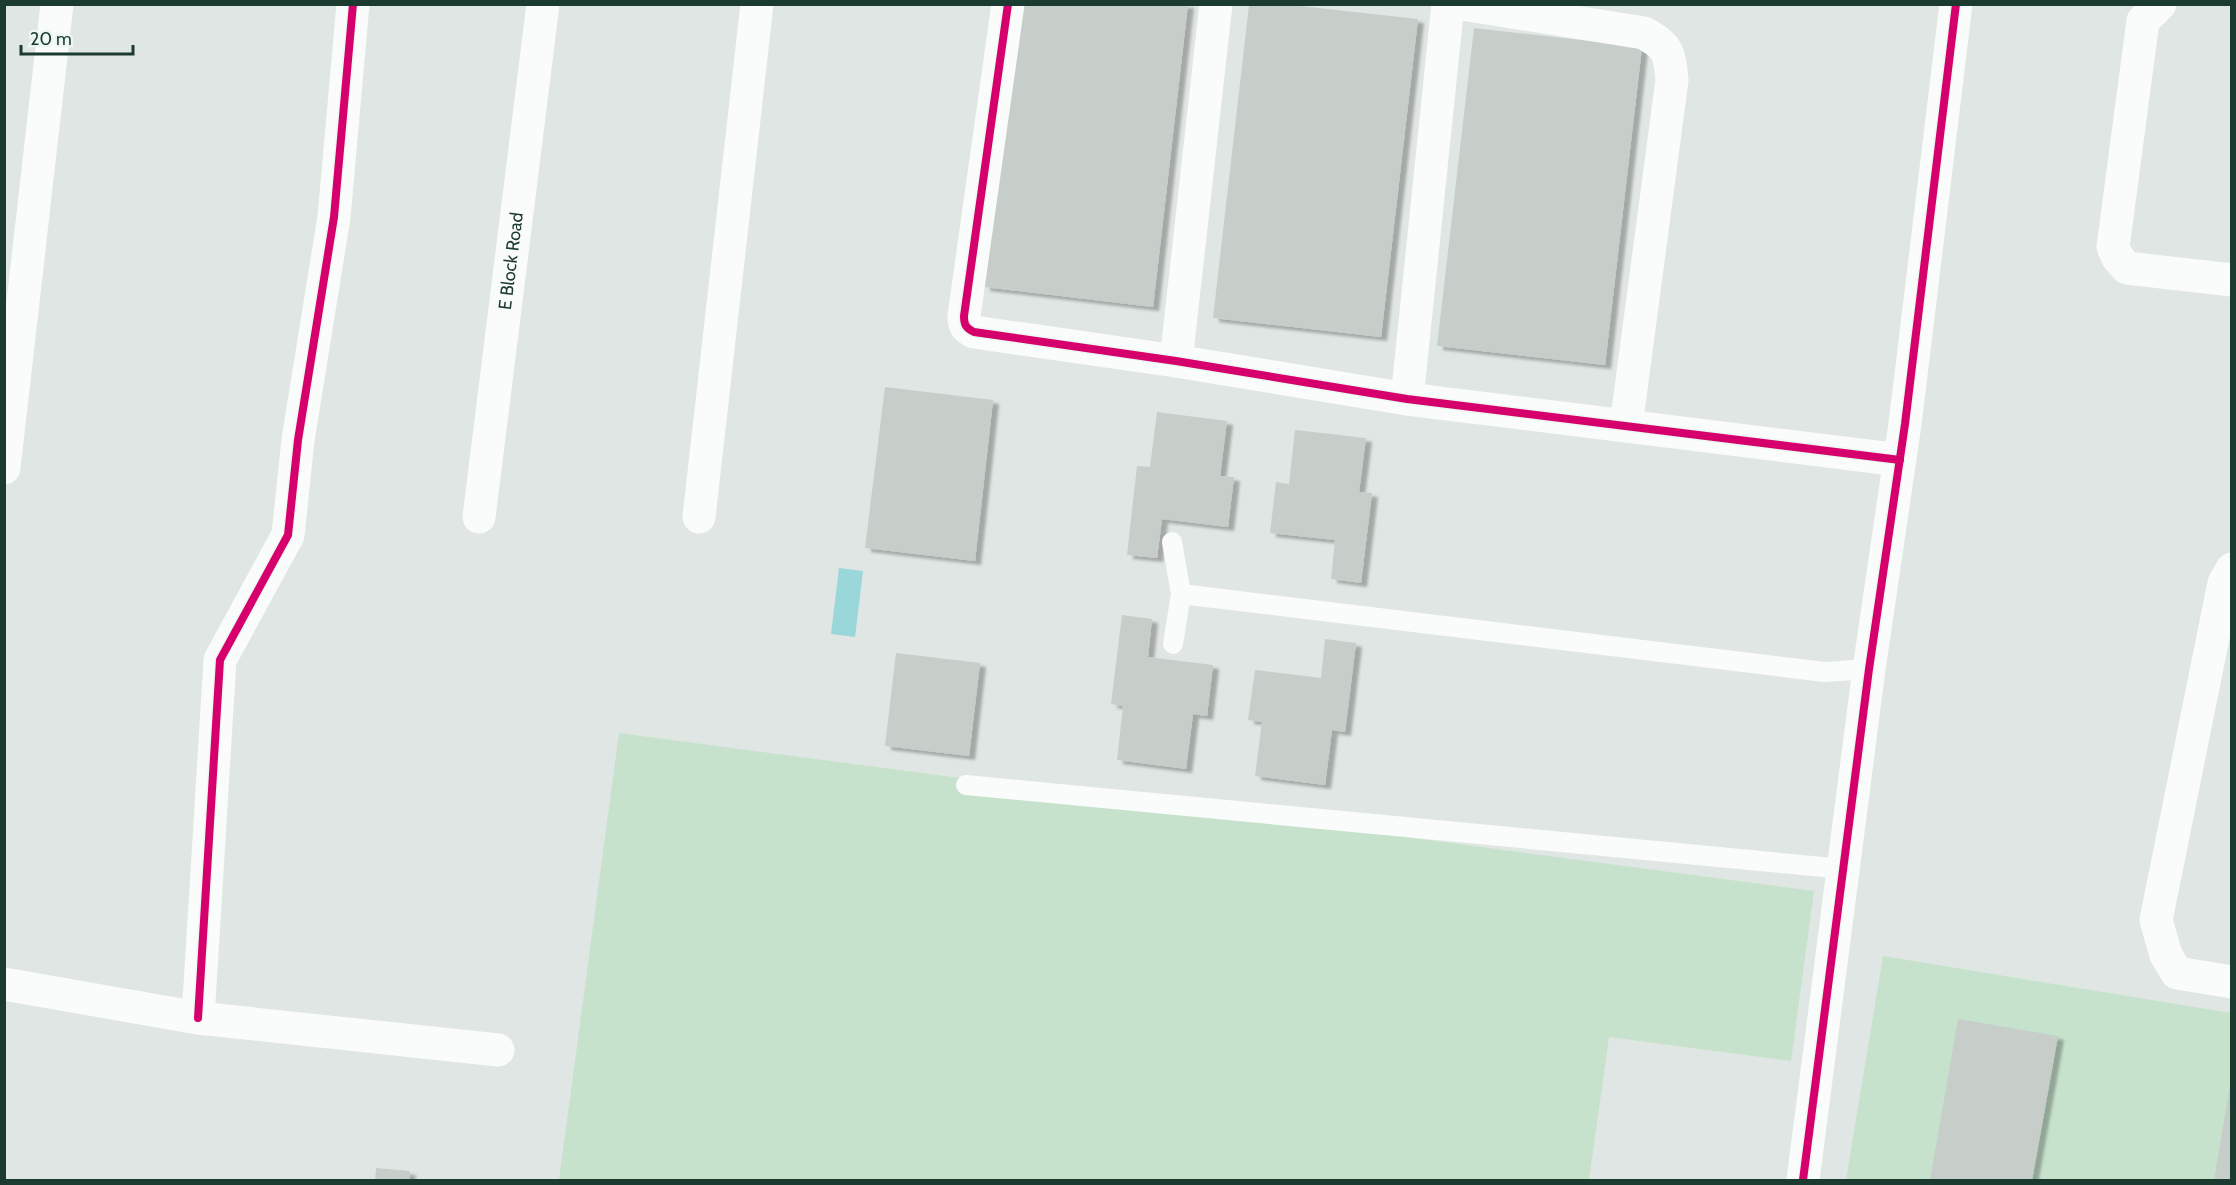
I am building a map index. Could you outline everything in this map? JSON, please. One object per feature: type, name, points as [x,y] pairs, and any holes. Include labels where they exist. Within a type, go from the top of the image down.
[{"type":"street","points":[[4,468],[17,251],[57,4]]},
{"type":"street","points":[[198,1018],[220,660],[288,535],[298,440],[334,217],[353,4]]},
{"type":"street","name":"E Block Road","points":[[479,517],[543,4]]},
{"type":"street","points":[[699,517],[757,4]]},
{"type":"street","points":[[1008,4],[964,323],[974,332],[1176,361],[1407,399],[1900,460]]},
{"type":"street","points":[[1176,361],[1216,4]]},
{"type":"street","points":[[1407,399],[1448,4]]},
{"type":"street","points":[[1462,4],[1644,33],[1662,43],[1670,60],[1672,80],[1626,426]]},
{"type":"street","points":[[1803,1180],[1845,869],[1869,669],[1900,460],[1956,4]]},
{"type":"street","points":[[2160,4],[2142,21],[2113,247],[2118,258],[2127,268],[2232,280]]},
{"type":"street","points":[[2232,569],[2224,583],[2157,920],[2166,955],[2176,974],[2232,982]]},
{"type":"street","points":[[4,984],[198,1018],[498,1050]]},
{"type":"lane","points":[[1172,542],[1181,594],[1173,644]]},
{"type":"lane","points":[[1181,594],[1825,672],[1869,669]]},
{"type":"lane","points":[[966,785],[1845,869]]},
{"type":"green space","points":[[619,733],[1814,891],[1791,1061],[1609,1037],[1589,1180],[559,1180]]},
{"type":"green space","points":[[1883,956],[2231,1013],[2231,1180],[1846,1180]]},
{"type":"water","points":[[839,568],[863,571],[855,637],[831,634]]},
{"type":"building","points":[[1017,4],[1188,4],[1153,307],[984,287]]},
{"type":"building","points":[[1249,5],[1291,5],[1418,19],[1381,337],[1213,318]]},
{"type":"building","points":[[1474,28],[1642,47],[1605,365],[1437,346]]},
{"type":"building","points":[[885,387],[993,400],[975,561],[865,548]]},
{"type":"building","points":[[1157,412],[1227,421],[1220,476],[1234,477],[1228,527],[1162,519],[1157,558],[1127,555],[1137,466],[1150,467]]},
{"type":"building","points":[[1295,430],[1366,438],[1359,492],[1372,493],[1361,583],[1331,579],[1335,540],[1270,533],[1276,482],[1289,484]]},
{"type":"building","points":[[1122,615],[1152,619],[1148,657],[1213,665],[1207,716],[1193,714],[1186,769],[1117,760],[1123,706],[1111,704]]},
{"type":"building","points":[[1325,639],[1356,643],[1345,732],[1332,730],[1325,785],[1255,776],[1262,722],[1248,720],[1255,670],[1321,678]]},
{"type":"building","points":[[896,653],[980,663],[969,756],[885,746]]},
{"type":"building","points":[[1958,1019],[2058,1036],[2032,1180],[1930,1180]]},
{"type":"building","points":[[2230,1085],[2232,1180],[2214,1180]]},
{"type":"building","points":[[376,1168],[410,1171],[409,1180],[375,1180]]},
{"type":"cycle path","points":[[198,1018],[220,660],[288,535],[298,440],[334,217],[353,4]]},
{"type":"cycle path","points":[[1008,4],[964,316],[966,326],[974,332],[1176,361],[1407,399],[1900,460]]},
{"type":"cycle path","points":[[1803,1180],[1869,669],[1905,424],[1956,4]]}]
